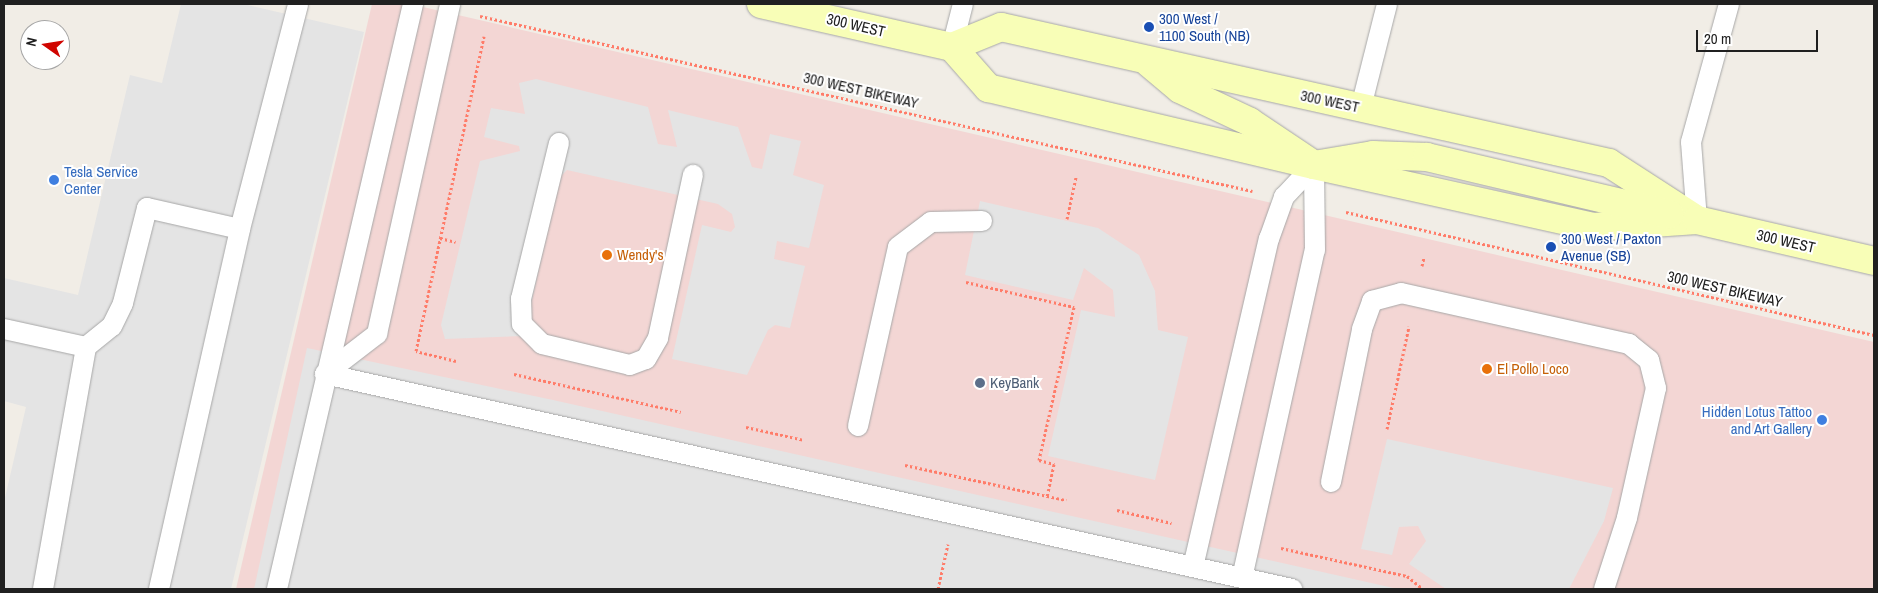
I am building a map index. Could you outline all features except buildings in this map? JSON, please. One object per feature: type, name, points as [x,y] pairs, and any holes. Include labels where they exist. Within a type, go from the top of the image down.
[{"type":"main road","name":"300 WEST","points":[[761,4],[952,47],[1001,27],[1144,58],[1226,80],[1609,163],[1697,220],[1874,261]]},
{"type":"main road","points":[[952,47],[988,88],[1314,165],[1373,154],[1427,157],[1697,220]]},
{"type":"main road","points":[[1144,58],[1180,89],[1250,122],[1314,165]]},
{"type":"lane","points":[[159,589],[240,230],[298,4]]},
{"type":"lane","points":[[277,589],[325,374],[413,4]]},
{"type":"lane","points":[[325,374],[377,334],[450,4]]},
{"type":"lane","points":[[952,47],[963,4]]},
{"type":"lane","points":[[1360,108],[1387,4]]},
{"type":"lane","points":[[1697,220],[1690,142],[1729,4]]},
{"type":"lane","points":[[559,143],[521,299],[522,324],[542,344],[621,363],[630,365],[646,359],[658,338],[693,175]]},
{"type":"lane","points":[[1193,567],[1270,239],[1284,197],[1314,165]]},
{"type":"lane","points":[[1242,578],[1315,250],[1314,165]]},
{"type":"lane","points":[[43,589],[86,347],[112,326],[123,303],[147,208],[240,230]]},
{"type":"lane","points":[[858,426],[898,247],[931,222],[982,221]]},
{"type":"lane","points":[[1330,482],[1362,329],[1372,301],[1401,293],[1629,344],[1648,360],[1656,388],[1648,431],[1604,589]]},
{"type":"lane","points":[[4,329],[86,347]]},
{"type":"lane","points":[[325,374],[1292,589]]},
{"type":"path","name":"300 WEST BIKEWAY","points":[[474,16],[1242,188]]},
{"type":"path","points":[[456,361],[416,351],[484,36]]},
{"type":"path","points":[[1067,219],[1076,177]]},
{"type":"path","name":"300 WEST BIKEWAY","points":[[1367,217],[1874,335]]},
{"type":"path","points":[[440,238],[456,242]]},
{"type":"path","points":[[1387,430],[1424,257]]},
{"type":"path","points":[[966,282],[1074,307],[1039,460],[1054,464],[1047,496]]},
{"type":"path","points":[[514,374],[681,412]]},
{"type":"path","points":[[746,427],[804,440]]},
{"type":"path","points":[[905,465],[1066,500]]},
{"type":"path","points":[[938,589],[949,538]]},
{"type":"path","points":[[1271,546],[1407,576],[1423,589]]},
{"type":"shaded area","points":[[181,4],[243,4],[364,32],[231,589],[4,589],[4,502],[26,407],[4,401],[4,278],[78,295],[130,75],[162,83]]},
{"type":"shaded area","points":[[372,4],[410,4],[1874,342],[1874,589],[236,589]]},
{"type":"shaded area","points":[[536,79],[648,107],[658,144],[677,147],[668,110],[738,127],[752,167],[762,169],[770,134],[801,141],[793,175],[824,185],[809,248],[777,241],[774,259],[805,266],[790,328],[775,325],[768,330],[747,375],[672,359],[702,225],[731,232],[735,227],[732,214],[718,204],[567,170],[559,178],[524,336],[445,339],[441,325],[480,161],[520,151],[519,146],[484,137],[491,108],[525,114],[519,83]]},
{"type":"shaded area","points":[[980,201],[1098,228],[1139,255],[1155,291],[1158,330],[1188,337],[1155,480],[1048,456],[1081,310],[1115,317],[1113,290],[1084,268],[1073,300],[965,275]]},
{"type":"shaded area","points":[[307,348],[553,400],[1398,589],[254,589]]},
{"type":"shaded area","points":[[1387,439],[1613,488],[1604,521],[1569,589],[1446,589],[1409,564],[1426,541],[1418,526],[1399,527],[1392,555],[1361,549]]},
{"type":"place","name":"300 West / 1100 South (NB)","points":[[1149,27]]},
{"type":"place","name":"Tesla Service Center","points":[[54,180]]},
{"type":"place","name":"300 West / Paxton Avenue (SB)","points":[[1551,247]]},
{"type":"place","name":"Wendy's","points":[[607,255]]},
{"type":"place","name":"El Pollo Loco","points":[[1487,369]]},
{"type":"place","name":"KeyBank","points":[[980,383]]},
{"type":"place","name":"Hidden Lotus Tattoo and Art Gallery","points":[[1822,420]]}]
